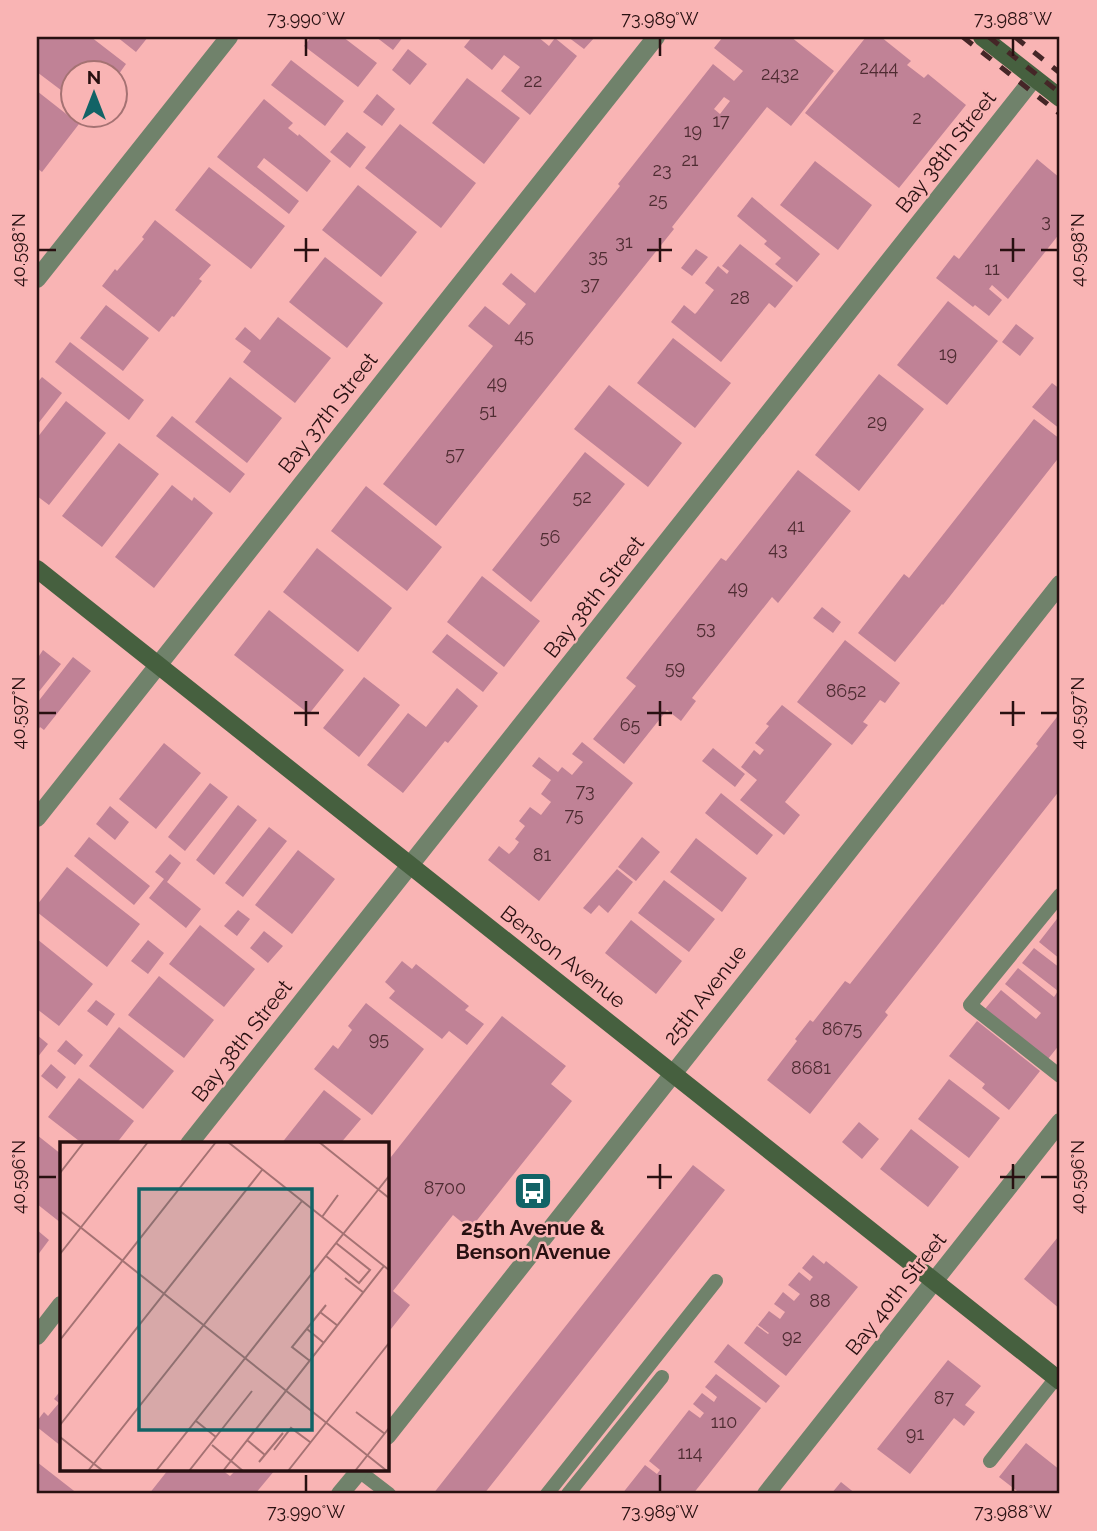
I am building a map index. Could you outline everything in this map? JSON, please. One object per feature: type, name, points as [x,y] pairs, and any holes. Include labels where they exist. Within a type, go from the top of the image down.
[{"type":"street","points":[[37,279],[229,37]]},
{"type":"street","name":"Bay 37th Street","points":[[37,818],[656,37]]},
{"type":"street","points":[[982,37],[1060,98]]},
{"type":"street","name":"Bay 38th Street","points":[[191,1142],[1034,78]]},
{"type":"street","name":"Benson Avenue","points":[[37,569],[1058,1379]]},
{"type":"street","name":"25th Avenue","points":[[388,1435],[1060,584]]},
{"type":"street","name":"Bay 40th Street","points":[[766,1494],[1060,1122]]},
{"type":"street","points":[[37,1336],[60,1306]]},
{"type":"street","points":[[340,1494],[357,1472]]},
{"type":"lane","points":[[1060,895],[970,1005],[1060,1076]]},
{"type":"lane","points":[[547,1494],[716,1281]]},
{"type":"lane","points":[[568,1494],[662,1377]]},
{"type":"lane","points":[[990,1461],[1058,1379]]},
{"type":"lane","points":[[362,1472],[389,1494]]},
{"type":"building","points":[[37,37],[91,37],[121,60],[60,60],[60,89],[37,72]]},
{"type":"building","points":[[117,37],[148,37],[136,52]]},
{"type":"building","points":[[311,37],[343,37],[377,63],[358,87],[304,46]]},
{"type":"building","points":[[376,37],[403,37],[393,50]]},
{"type":"building","points":[[472,37],[538,37],[549,46],[555,38],[577,56],[530,115],[501,91],[520,67],[504,55],[492,70],[464,47]]},
{"type":"building","points":[[568,37],[595,37],[584,49]]},
{"type":"building","points":[[723,37],[791,37],[834,71],[791,126],[767,107],[672,227],[674,229],[436,526],[383,484],[493,346],[468,326],[485,306],[509,325],[526,304],[502,284],[511,273],[535,293],[713,64],[734,81],[743,71],[714,48]],"holes":[[[724,97],[730,101],[720,114],[714,109]]]},
{"type":"building","points":[[866,37],[881,37],[911,61],[907,65],[924,78],[928,74],[966,105],[899,188],[805,113]]},
{"type":"building","points":[[408,49],[427,64],[410,85],[392,70]]},
{"type":"building","points":[[291,60],[344,101],[325,126],[271,85]]},
{"type":"building","points":[[467,78],[520,118],[484,164],[432,123]]},
{"type":"building","points":[[37,91],[60,109],[60,130],[74,130],[42,172],[37,168]]},
{"type":"building","points":[[377,94],[395,109],[382,126],[363,112]]},
{"type":"building","points":[[264,99],[293,123],[288,128],[331,161],[307,192],[264,158],[257,167],[299,201],[289,214],[217,157]]},
{"type":"building","points":[[400,124],[476,183],[441,228],[365,168]]},
{"type":"building","points":[[347,132],[366,147],[350,168],[330,152]]},
{"type":"building","points":[[1037,159],[1060,178],[1060,233],[1008,299],[992,285],[989,289],[1002,300],[989,316],[936,278],[954,255],[959,259]]},
{"type":"building","points":[[815,161],[872,205],[838,250],[780,205]]},
{"type":"building","points":[[209,167],[285,226],[251,269],[175,210]]},
{"type":"building","points":[[358,185],[417,232],[381,277],[322,230]]},
{"type":"building","points":[[752,197],[820,254],[797,282],[775,264],[781,258],[764,244],[767,241],[737,216]]},
{"type":"building","points":[[155,220],[211,265],[199,279],[202,281],[159,332],[102,286],[144,239],[142,237]]},
{"type":"building","points":[[740,244],[793,286],[775,308],[769,303],[721,362],[671,322],[684,305],[695,314],[697,312],[714,290],[705,283],[718,266],[727,274],[729,271],[722,266]]},
{"type":"building","points":[[696,249],[708,257],[692,276],[681,268]]},
{"type":"building","points":[[325,257],[383,303],[347,348],[289,302]]},
{"type":"building","points":[[948,301],[998,341],[947,405],[897,365]]},
{"type":"building","points":[[106,305],[149,338],[123,371],[80,338]]},
{"type":"building","points":[[278,317],[331,358],[295,403],[243,362],[251,351],[235,339],[245,327],[260,340]]},
{"type":"building","points":[[1016,324],[1034,338],[1020,356],[1002,342]]},
{"type":"building","points":[[673,338],[731,383],[695,428],[637,383]]},
{"type":"building","points":[[70,342],[144,400],[129,420],[55,362]]},
{"type":"building","points":[[879,374],[924,409],[859,491],[815,455]]},
{"type":"building","points":[[42,377],[62,393],[37,425],[37,383]]},
{"type":"building","points":[[230,377],[282,418],[247,463],[195,422]]},
{"type":"building","points":[[1052,383],[1060,389],[1060,429],[1032,407]]},
{"type":"building","points":[[609,385],[682,443],[648,487],[574,429]]},
{"type":"building","points":[[66,401],[106,433],[49,505],[37,496],[37,438]]},
{"type":"building","points":[[172,416],[245,474],[230,493],[156,436]]},
{"type":"building","points":[[1034,419],[1060,439],[1060,456],[895,662],[858,633],[904,574],[909,578]]},
{"type":"building","points":[[119,443],[159,474],[102,547],[62,516]]},
{"type":"building","points":[[585,452],[625,484],[531,602],[492,570]]},
{"type":"building","points":[[798,470],[851,511],[778,603],[772,597],[692,698],[696,701],[681,721],[667,710],[624,764],[593,739],[636,686],[626,678],[721,558],[726,561]]},
{"type":"building","points":[[172,485],[192,501],[194,497],[213,513],[154,588],[115,557]]},
{"type":"building","points":[[366,486],[442,547],[407,591],[331,531]]},
{"type":"building","points":[[317,548],[392,608],[358,652],[283,592]]},
{"type":"building","points":[[482,576],[540,621],[504,667],[447,622]]},
{"type":"building","points":[[822,607],[841,622],[833,633],[813,618]]},
{"type":"building","points":[[269,610],[344,670],[309,714],[234,655]]},
{"type":"building","points":[[447,634],[498,673],[483,692],[432,652]]},
{"type":"building","points":[[845,640],[900,683],[885,703],[880,700],[863,722],[868,725],[852,745],[797,702]]},
{"type":"building","points":[[43,650],[61,664],[37,694],[37,659]]},
{"type":"building","points":[[73,657],[91,671],[44,730],[40,727],[37,732],[37,703]]},
{"type":"building","points":[[364,677],[400,705],[359,757],[323,728]]},
{"type":"building","points":[[457,688],[478,706],[448,743],[445,741],[403,793],[367,765],[408,713],[426,727]]},
{"type":"building","points":[[782,705],[832,744],[785,802],[800,815],[784,835],[740,800],[757,780],[741,767],[754,750],[760,755],[764,750],[755,743]]},
{"type":"building","points":[[1060,713],[1060,790],[885,1012],[888,1015],[810,1114],[767,1080],[810,1020],[813,1022],[845,981],[850,984],[1038,746],[1036,744]]},
{"type":"building","points":[[582,742],[633,783],[539,901],[488,860],[499,846],[509,854],[514,849],[519,842],[515,839],[525,826],[519,821],[530,807],[541,815],[551,802],[541,794],[551,780],[532,766],[539,757],[558,772],[562,767],[572,775],[583,762],[572,754]]},
{"type":"building","points":[[164,743],[201,773],[156,829],[119,799]]},
{"type":"building","points":[[713,748],[745,774],[735,787],[702,761]]},
{"type":"building","points":[[210,783],[228,797],[185,851],[168,837]]},
{"type":"building","points":[[721,793],[773,835],[757,855],[705,813]]},
{"type":"building","points":[[238,805],[257,820],[214,875],[196,860]]},
{"type":"building","points":[[110,806],[129,822],[115,840],[96,824]]},
{"type":"building","points":[[269,827],[287,841],[243,897],[225,883]]},
{"type":"building","points":[[89,837],[150,886],[134,905],[74,856]]},
{"type":"building","points":[[642,837],[660,852],[636,881],[618,867]]},
{"type":"building","points":[[696,838],[747,878],[722,912],[670,872]]},
{"type":"building","points":[[298,850],[335,879],[292,934],[255,905]]},
{"type":"building","points":[[170,854],[181,863],[167,882],[201,909],[186,928],[149,898],[164,879],[155,872]]},
{"type":"building","points":[[67,867],[140,924],[107,967],[37,912],[37,905]]},
{"type":"building","points":[[617,869],[633,882],[608,913],[599,905],[591,914],[583,908]]},
{"type":"building","points":[[664,880],[715,919],[689,952],[638,913]]},
{"type":"building","points":[[238,910],[250,919],[237,936],[224,926]]},
{"type":"building","points":[[1060,915],[1060,959],[1039,942]]},
{"type":"building","points":[[631,920],[682,961],[656,994],[605,953]]},
{"type":"building","points":[[200,925],[255,969],[224,1007],[169,964]]},
{"type":"building","points":[[264,931],[283,946],[268,963],[250,948]]},
{"type":"building","points":[[37,939],[93,984],[59,1026],[37,1009]]},
{"type":"building","points":[[148,940],[164,953],[148,974],[131,961]]},
{"type":"building","points":[[1034,948],[1060,968],[1060,1044],[1048,1059],[985,1009],[1001,990],[1036,1019],[1041,1013],[1005,984],[1018,968],[1054,997],[1058,991],[1022,963]]},
{"type":"building","points":[[402,961],[412,969],[416,964],[469,1006],[465,1010],[484,1024],[467,1045],[449,1031],[442,1039],[389,998],[395,991],[385,982]]},
{"type":"building","points":[[159,976],[214,1020],[184,1058],[128,1015]]},
{"type":"building","points":[[96,1000],[115,1014],[107,1026],[87,1011]]},
{"type":"building","points":[[366,1003],[424,1049],[372,1115],[314,1069],[333,1045],[338,1049],[352,1030],[348,1026]]},
{"type":"building","points":[[502,1016],[566,1066],[551,1084],[572,1101],[470,1229],[453,1215],[393,1291],[410,1305],[388,1333],[388,1161]]},
{"type":"building","points":[[977,1021],[1040,1071],[1009,1110],[982,1088],[985,1084],[949,1056]]},
{"type":"building","points":[[119,1027],[174,1071],[143,1109],[89,1066]]},
{"type":"building","points":[[37,1035],[48,1044],[37,1058]]},
{"type":"building","points":[[66,1040],[83,1055],[75,1065],[57,1051]]},
{"type":"building","points":[[51,1064],[66,1077],[57,1089],[41,1076]]},
{"type":"building","points":[[79,1078],[134,1121],[118,1142],[80,1142],[48,1117]]},
{"type":"building","points":[[949,1079],[1000,1118],[969,1158],[918,1119]]},
{"type":"building","points":[[324,1090],[361,1119],[342,1142],[283,1142]]},
{"type":"building","points":[[859,1122],[879,1139],[862,1159],[842,1142]]},
{"type":"building","points":[[911,1129],[959,1167],[928,1207],[880,1169]]},
{"type":"building","points":[[37,1135],[60,1153],[60,1222],[37,1204]]},
{"type":"building","points":[[693,1165],[725,1190],[484,1494],[433,1494]]},
{"type":"building","points":[[37,1230],[49,1240],[37,1256]]},
{"type":"building","points":[[1058,1237],[1060,1239],[1060,1309],[1024,1279]]},
{"type":"building","points":[[813,1255],[824,1264],[826,1261],[858,1287],[786,1376],[744,1343],[757,1326],[769,1333],[758,1325],[769,1311],[780,1319],[785,1312],[774,1304],[783,1292],[794,1301],[800,1294],[788,1285],[799,1272],[810,1281],[813,1277],[802,1268]]},
{"type":"building","points":[[728,1344],[780,1386],[766,1403],[714,1362]]},
{"type":"building","points":[[948,1360],[981,1386],[965,1405],[975,1412],[964,1426],[954,1418],[910,1474],[877,1449]]},
{"type":"building","points":[[716,1374],[761,1408],[693,1494],[622,1494],[645,1465],[657,1474],[660,1470],[649,1461],[689,1410],[700,1418],[704,1413],[693,1404],[702,1393],[714,1402],[717,1397],[705,1387]]},
{"type":"building","points":[[60,1391],[60,1445],[37,1427],[37,1421],[44,1412],[48,1416],[59,1403],[54,1399]]},
{"type":"building","points":[[1026,1443],[1060,1470],[1060,1494],[1021,1494],[999,1477]]},
{"type":"building","points":[[37,1462],[78,1494],[37,1494]]},
{"type":"building","points":[[166,1472],[225,1472],[230,1476],[234,1472],[273,1472],[255,1494],[149,1494]]},
{"type":"building","points":[[841,1482],[856,1494],[831,1494]]},
{"type":"railway","points":[[963,37],[1060,114]]},
{"type":"railway","points":[[989,37],[1060,93]]},
{"type":"railway","points":[[1015,37],[1060,73]]},
{"type":"place","name":"25th Avenue & Benson Avenue","points":[[533,1191]]}]
